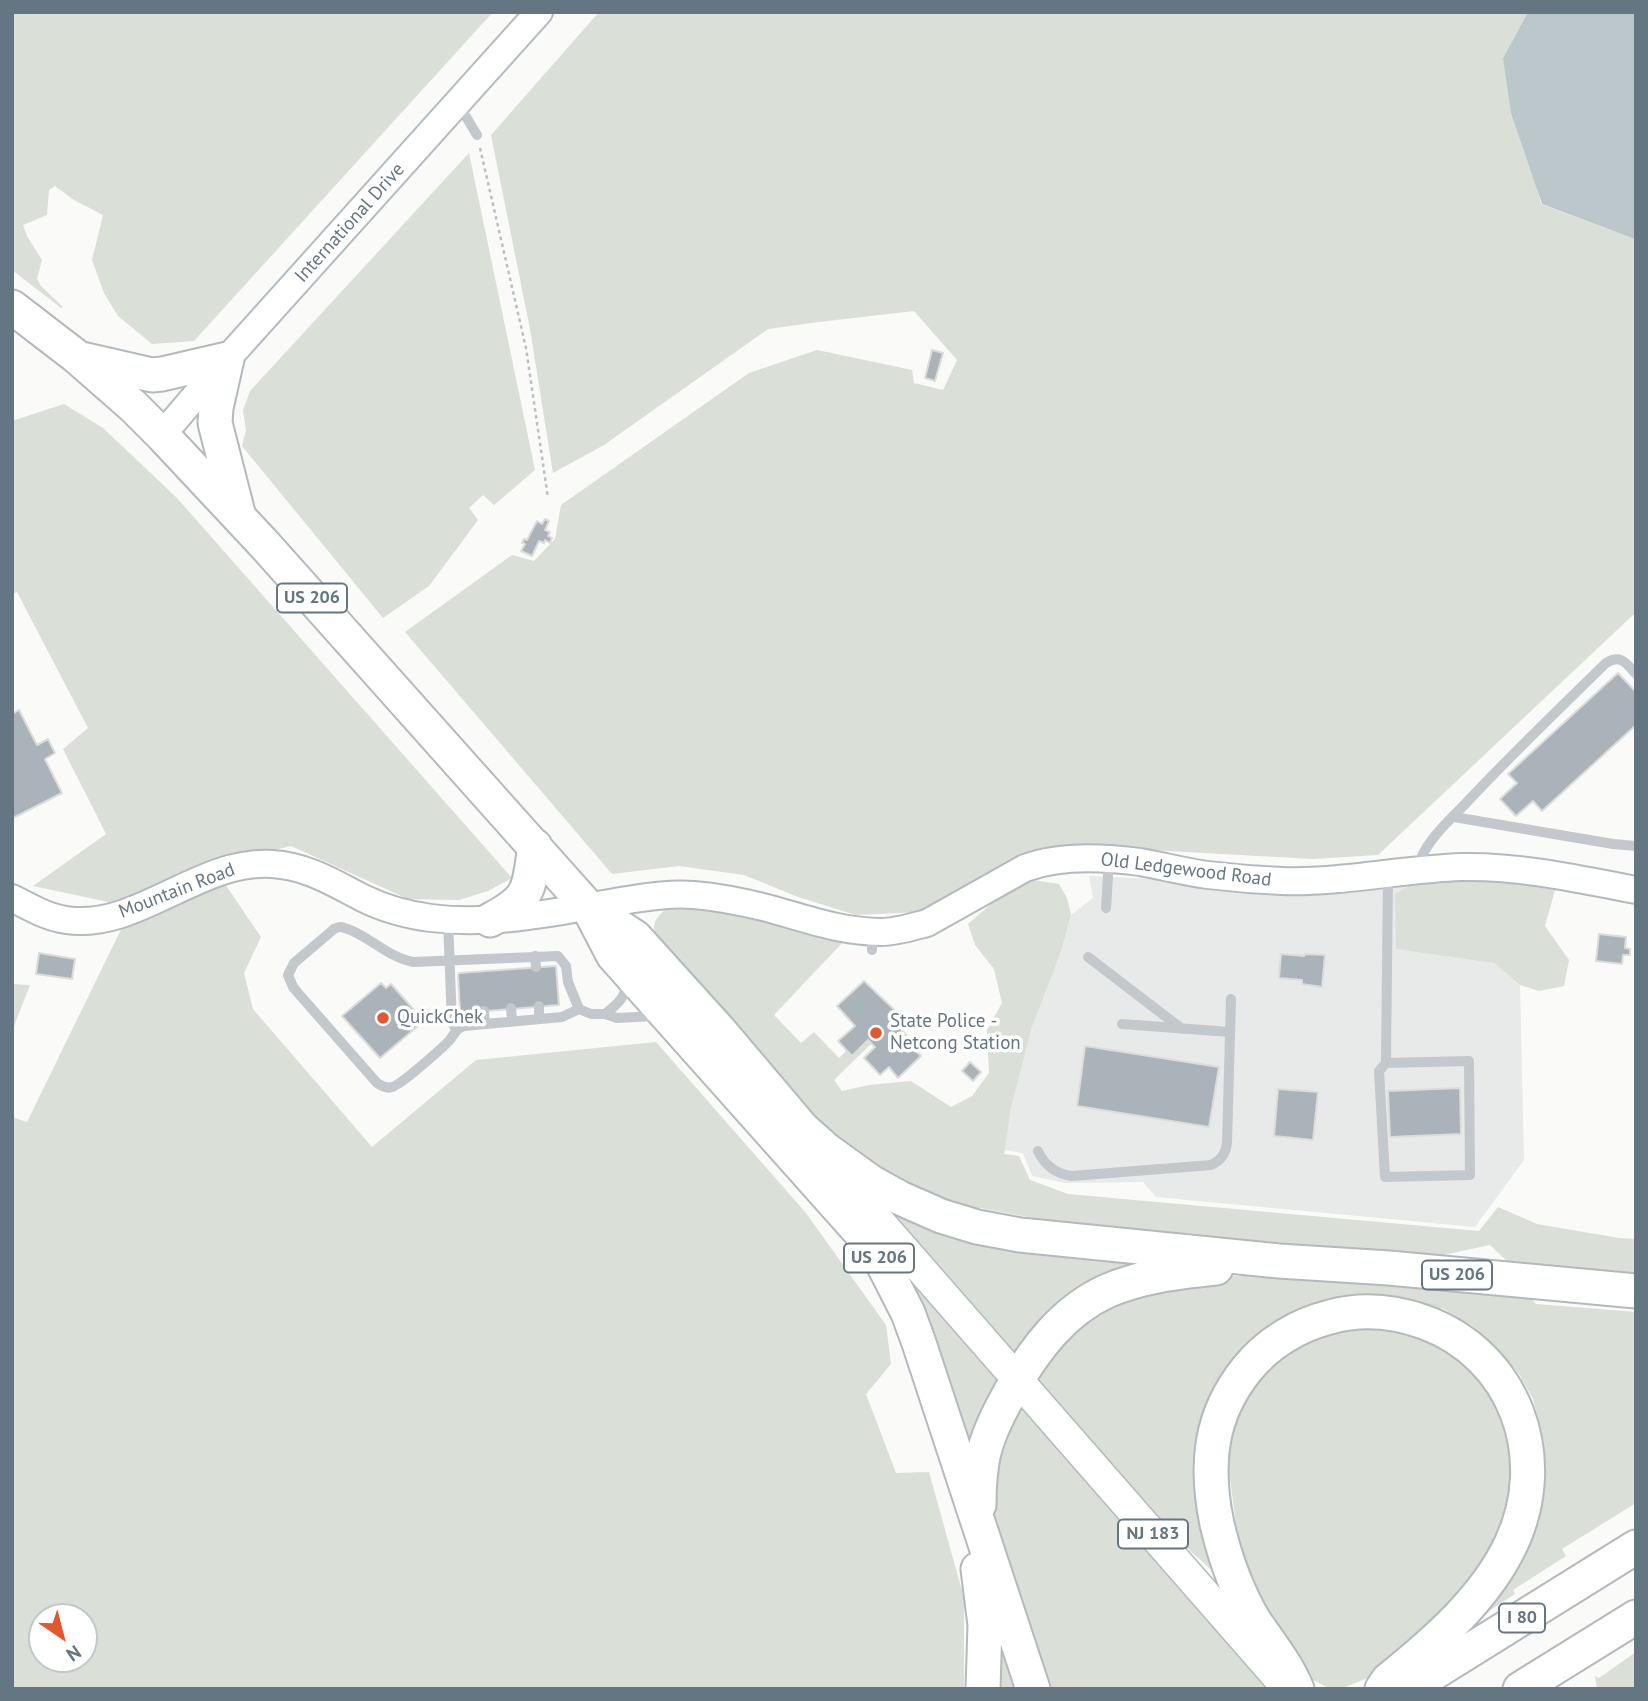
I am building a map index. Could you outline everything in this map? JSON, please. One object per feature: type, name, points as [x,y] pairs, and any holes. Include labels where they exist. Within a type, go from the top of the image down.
[{"type":"highway","name":"US 206","points":[[12,306],[133,406],[239,517],[588,907],[613,955],[872,1248],[908,1313],[919,1343],[1033,1689]]},
{"type":"highway","points":[[77,357],[152,375],[227,359],[215,423],[239,517]]},
{"type":"highway","points":[[490,920],[515,905],[526,893],[535,846]]},
{"type":"highway","name":"US 206","points":[[588,907],[635,937],[802,1128],[845,1165],[871,1182],[941,1216],[976,1227],[1020,1235],[1279,1261],[1389,1268],[1636,1291]]},
{"type":"highway","points":[[983,1689],[985,1625],[977,1562],[981,1468],[997,1416],[1032,1357],[1054,1329],[1074,1311],[1105,1292],[1136,1281],[1172,1273],[1279,1261]]},
{"type":"highway","points":[[1297,1689],[1283,1662],[1255,1621],[1234,1577],[1217,1521],[1211,1476],[1211,1447],[1224,1404],[1253,1362],[1276,1342],[1304,1325],[1344,1313],[1366,1311],[1410,1317],[1451,1334],[1475,1351],[1497,1377],[1514,1406],[1523,1431],[1527,1457],[1524,1502],[1518,1525],[1503,1560],[1461,1613],[1388,1680],[1382,1689]]},
{"type":"highway","name":"I 80","points":[[1408,1689],[1636,1547]]},
{"type":"highway","points":[[1520,1689],[1636,1616]]},
{"type":"main road","name":"NJ 183","points":[[802,1128],[871,1212],[1288,1689]]},
{"type":"street","name":"International Drive","points":[[162,435],[539,12]]},
{"type":"street","name":"Old Ledgewood Road","points":[[588,907],[640,898],[691,895],[765,908],[847,929],[873,941],[881,932],[927,923],[1011,874],[1039,863],[1069,859],[1140,862],[1206,875],[1277,880],[1350,878],[1460,867],[1500,868],[1636,890]]},
{"type":"street","name":"Mountain Road","points":[[12,898],[66,920],[107,918],[219,871],[247,864],[272,864],[301,868],[327,878],[365,899],[419,916],[449,920],[490,920],[588,907]]},
{"type":"lane","points":[[458,103],[477,135]]},
{"type":"lane","points":[[1419,870],[1423,854],[1454,817],[1500,767],[1606,663],[1618,659],[1636,674]]},
{"type":"lane","points":[[1454,817],[1636,846]]},
{"type":"lane","points":[[1106,908],[1109,860]]},
{"type":"lane","points":[[1386,1063],[1469,1061],[1470,1175],[1385,1177],[1379,1071],[1386,1063],[1388,873]]},
{"type":"lane","points":[[449,920],[452,1023],[456,1029]]},
{"type":"lane","points":[[579,1009],[562,1017],[467,1025],[456,1029],[448,1041],[401,1082],[385,1088],[377,1083],[292,987],[288,975],[294,963],[337,928],[356,933],[408,961],[509,958],[536,962],[554,955],[564,962],[568,982],[579,1009],[617,1018],[654,1016],[679,1028]]},
{"type":"lane","points":[[1088,957],[1182,1029]]},
{"type":"lane","points":[[509,958],[509,969]]},
{"type":"lane","points":[[480,960],[481,971]]},
{"type":"lane","points":[[605,1014],[625,993],[625,968]]},
{"type":"lane","points":[[1038,1151],[1050,1168],[1072,1175],[1211,1165],[1218,1162],[1224,1154],[1227,1142],[1231,999]]},
{"type":"lane","points":[[539,1006],[540,1019]]},
{"type":"lane","points":[[511,1009],[512,1021]]},
{"type":"lane","points":[[484,1011],[485,1024]]},
{"type":"lane","points":[[1122,1024],[1230,1032]]},
{"type":"path","points":[[477,135],[526,348],[548,498]]},
{"type":"shaded area","points":[[12,12],[493,12],[194,341],[152,344],[118,316],[104,293],[92,260],[103,215],[74,200],[55,186],[49,190],[47,215],[23,225],[42,260],[37,279],[63,307],[12,270]]},
{"type":"shaded area","points":[[599,12],[1528,12],[1503,58],[1541,204],[1636,238],[1636,617],[1633,615],[1378,855],[1313,859],[1059,845],[980,878],[921,912],[856,915],[798,897],[744,875],[679,866],[612,874],[405,632],[512,555],[534,561],[555,539],[561,505],[749,373],[817,350],[912,370],[914,383],[943,390],[957,360],[914,311],[768,329],[604,445],[553,473],[530,329],[491,135]]},
{"type":"shaded area","points":[[1528,12],[1636,12],[1636,238],[1542,204],[1511,113],[1503,58]]},
{"type":"shaded area","points":[[469,153],[535,470],[494,505],[483,495],[469,508],[478,520],[429,586],[383,618],[242,446],[246,430],[243,410],[250,391]]},
{"type":"shaded area","points":[[64,404],[103,428],[177,498],[512,878],[488,891],[459,900],[408,899],[291,846],[212,865],[261,937],[244,973],[253,1009],[372,1147],[476,1060],[656,1042],[806,1213],[886,1325],[891,1364],[866,1394],[896,1473],[929,1472],[964,1598],[964,1689],[12,1689],[12,1117],[27,1122],[132,907],[33,886],[106,834],[63,749],[88,728],[17,592],[12,594],[12,421]]},
{"type":"shaded area","points":[[1089,876],[1282,890],[1411,884],[1412,946],[1494,963],[1520,985],[1524,1160],[1475,1227],[1156,1197],[1143,1182],[1065,1183],[1032,1176],[1023,1153],[1004,1150],[1011,1108],[1032,1027],[1061,952],[1071,915],[1093,898]]},
{"type":"shaded area","points":[[1421,879],[1492,880],[1555,890],[1545,926],[1569,960],[1564,986],[1539,991],[1520,985],[1494,963],[1396,949],[1395,894]]},
{"type":"shaded area","points":[[1033,880],[1059,884],[1067,898],[1071,915],[1061,952],[1032,1027],[1011,1108],[1004,1154],[1019,1156],[1030,1180],[1068,1194],[1479,1231],[1498,1207],[1537,1224],[1636,1239],[1636,1278],[1511,1265],[1490,1245],[1420,1260],[1065,1224],[980,1208],[973,1215],[933,1202],[850,1150],[799,1103],[654,930],[656,919],[665,910],[713,908],[846,939],[774,1015],[801,1043],[814,1032],[839,1058],[847,1050],[852,1055],[868,1040],[872,1043],[834,1080],[842,1091],[911,1081],[951,1107],[972,1096],[989,1073],[987,1030],[1002,1003],[994,969],[975,945],[968,924],[999,897]]},
{"type":"shaded area","points":[[12,984],[30,985],[12,1031]]},
{"type":"shaded area","points":[[876,1196],[1167,1261],[1019,1361]]},
{"type":"shaded area","points":[[885,1243],[1004,1382],[975,1458]]},
{"type":"shaded area","points":[[1293,1273],[1530,1297],[1536,1304],[1636,1312],[1636,1503],[1562,1549],[1566,1556],[1513,1590],[1515,1594],[1463,1628],[1539,1463],[1544,1442],[1533,1399],[1518,1372],[1474,1327],[1442,1308],[1432,1311],[1361,1302],[1215,1404],[1218,1576],[1153,1517],[1032,1376],[1042,1359],[1109,1301],[1219,1277]]},
{"type":"shaded area","points":[[1343,1323],[1416,1330],[1482,1373],[1505,1418],[1513,1455],[1512,1500],[1499,1534],[1482,1565],[1434,1624],[1373,1676],[1340,1689],[1330,1689],[1306,1676],[1273,1632],[1239,1547],[1227,1456],[1228,1424],[1278,1353]]},
{"type":"shaded area","points":[[1021,1399],[1275,1689],[1046,1689],[992,1528],[989,1475]]},
{"type":"shaded area","points":[[995,1626],[1021,1689],[992,1689]]},
{"type":"shaded area","points":[[1636,1652],[1636,1689],[1597,1689],[1595,1676],[1599,1678]]},
{"type":"building","points":[[932,350],[943,353],[935,381],[925,378]]},
{"type":"building","points":[[545,519],[549,521],[545,530],[550,532],[550,543],[539,541],[532,556],[521,551],[525,544],[522,543],[524,539],[527,540],[537,521],[542,524]]},
{"type":"building","points":[[1618,673],[1636,692],[1636,725],[1542,811],[1533,801],[1516,816],[1500,799],[1517,783],[1508,774]]},
{"type":"building","points":[[19,710],[37,745],[48,739],[55,753],[45,759],[62,793],[13,818],[12,714]]},
{"type":"building","points":[[1599,934],[1626,937],[1625,948],[1630,949],[1630,955],[1623,955],[1622,964],[1596,961]]},
{"type":"building","points":[[39,953],[75,959],[72,979],[36,974]]},
{"type":"building","points":[[1281,954],[1325,955],[1322,987],[1302,984],[1302,980],[1279,978]]},
{"type":"building","name":"QuickChek","points":[[556,966],[559,1005],[463,1013],[460,1011],[459,973]]},
{"type":"building","name":"State Police - Netcong Station","points":[[864,981],[902,1017],[896,1024],[911,1040],[908,1043],[921,1056],[898,1078],[889,1067],[880,1075],[864,1058],[875,1047],[868,1040],[852,1056],[838,1041],[855,1026],[837,1006]]},
{"type":"building","name":"QuickChek","points":[[381,983],[386,988],[391,984],[424,1021],[380,1058],[342,1016]]},
{"type":"building","points":[[1085,1046],[1219,1067],[1209,1127],[1077,1106]]},
{"type":"building","points":[[970,1062],[981,1072],[973,1081],[962,1071]]},
{"type":"building","points":[[1460,1088],[1461,1134],[1390,1137],[1388,1091]]},
{"type":"building","points":[[1278,1089],[1318,1092],[1313,1140],[1274,1136]]},
{"type":"place","name":"QuickChek","points":[[383,1018]]},
{"type":"place","name":"State Police - Netcong Station","points":[[876,1033]]}]
